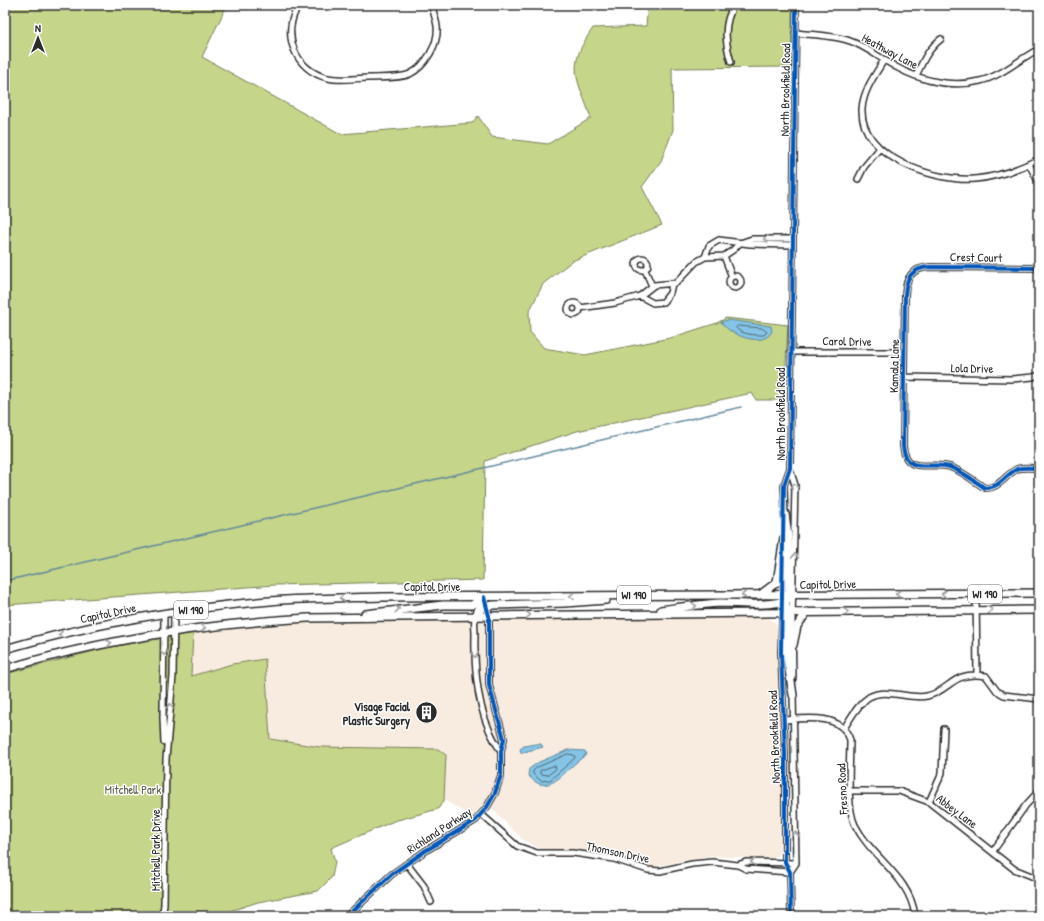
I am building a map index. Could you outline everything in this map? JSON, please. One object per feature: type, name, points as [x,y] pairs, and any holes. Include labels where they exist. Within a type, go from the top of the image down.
[{"type":"main road","points":[[785,514],[788,536],[787,656],[793,695]]},
{"type":"main road","points":[[760,596],[777,582],[784,538]]},
{"type":"main road","name":"WI 190","points":[[976,594],[1039,593]]},
{"type":"main road","name":"Capitol Drive","points":[[5,649],[65,634],[174,612],[290,600],[381,597],[645,595],[760,596],[787,598],[865,594],[976,594]]},
{"type":"main road","points":[[475,616],[479,610],[487,606],[571,603],[645,595]]},
{"type":"main road","points":[[345,618],[379,611],[443,605],[472,605],[484,597]]},
{"type":"main road","points":[[642,614],[680,607],[787,598]]},
{"type":"main road","name":"WI 190","points":[[5,669],[89,648],[174,632],[247,622],[345,618],[475,616],[1039,610]]},
{"type":"main road","points":[[793,645],[797,626],[807,612]]},
{"type":"street","points":[[299,5],[293,14],[291,41],[299,60],[307,69],[329,79],[398,77],[410,74],[419,68],[425,61],[436,41],[437,27],[432,5]]},
{"type":"street","points":[[731,62],[726,41],[726,29],[734,5]]},
{"type":"street","name":"North Brookfield Road","points":[[787,598],[795,485],[790,468],[796,5]]},
{"type":"street","name":"Heathway Lane","points":[[795,33],[825,36],[850,41],[916,76],[952,84],[980,81],[994,76],[1039,49]]},
{"type":"street","points":[[916,76],[926,54],[941,39]]},
{"type":"street","points":[[884,60],[867,90],[862,111],[867,131],[880,148],[900,161],[923,172],[957,179],[988,177],[1029,164],[1039,159]]},
{"type":"street","points":[[858,179],[864,168],[880,148]]},
{"type":"street","points":[[1029,164],[1039,183]]},
{"type":"street","points":[[705,257],[710,246],[719,240],[750,244],[793,242]]},
{"type":"street","points":[[580,308],[615,303],[640,296],[652,286],[672,284],[679,281],[696,262],[705,257],[724,256],[740,243]]},
{"type":"street","points":[[724,256],[732,277]]},
{"type":"street","name":"Crest Court","points":[[914,271],[930,267],[1039,268]]},
{"type":"street","points":[[645,270],[652,286]]},
{"type":"street","name":"Kamala Lane","points":[[914,271],[906,284],[904,352],[904,457],[909,462],[919,466],[948,466],[985,488],[996,486],[1019,468],[1039,468]]},
{"type":"street","points":[[640,296],[653,303],[662,302],[670,293],[672,284]]},
{"type":"street","name":"Carol Drive","points":[[791,352],[904,352]]},
{"type":"street","name":"Lola Drive","points":[[904,377],[1012,379],[1039,375]]},
{"type":"street","name":"North Brookfield Road","points":[[787,598],[784,538],[784,485],[790,468]]},
{"type":"street","points":[[976,594],[977,675]]},
{"type":"street","name":"Richland Parkway","points":[[347,916],[372,891],[407,864],[436,844],[469,825],[481,814],[492,800],[498,784],[502,766],[501,751],[504,739],[489,685],[488,616],[484,597]]},
{"type":"street","name":"Richland Parkway","points":[[484,597],[475,616],[475,647],[478,685],[481,706],[487,723],[501,751]]},
{"type":"street","name":"Mitchell Park Drive","points":[[162,916],[164,905],[166,759],[173,676],[174,612]]},
{"type":"street","name":"North Brookfield Road","points":[[787,612],[793,645],[796,863]]},
{"type":"street","name":"North Brookfield Road","points":[[787,612],[784,720],[785,862],[790,872],[791,916]]},
{"type":"street","name":"Mitchell Park Drive","points":[[164,614],[163,718],[166,759]]},
{"type":"street","points":[[784,720],[829,720],[836,722],[844,728],[861,704],[874,695],[886,694],[926,697],[964,676],[986,676],[997,691],[1004,695],[1039,699]]},
{"type":"street","points":[[478,685],[489,685]]},
{"type":"street","name":"Fresno Road","points":[[844,728],[850,740],[850,806],[855,825],[868,843],[902,882],[911,898],[915,916]]},
{"type":"street","points":[[929,802],[942,773],[944,729]]},
{"type":"street","name":"Abbey Lane","points":[[851,791],[899,791],[929,802],[1014,869],[1039,879]]},
{"type":"street","points":[[993,851],[1026,804],[1039,791]]},
{"type":"street","name":"Thomson Drive","points":[[481,814],[517,846],[537,853],[573,853],[614,860],[648,870],[660,871],[692,864],[712,862],[738,865],[746,869],[790,872]]},
{"type":"street","name":"Thomson Drive","points":[[738,865],[746,862],[796,863]]},
{"type":"street","points":[[790,872],[796,863]]},
{"type":"street","points":[[407,864],[424,886],[431,902]]},
{"type":"shaded area","points":[[768,618],[776,623],[777,629],[781,747],[782,847],[779,855],[770,859],[712,856],[652,867],[594,853],[541,849],[523,840],[485,802],[472,817],[444,800],[446,755],[320,747],[269,739],[190,676],[193,633],[250,626],[364,620]]},
{"type":"green space","points":[[5,5],[227,5],[202,57],[341,134],[472,123],[478,116],[492,137],[548,144],[591,118],[578,82],[576,63],[584,42],[593,28],[646,26],[648,5],[793,5],[792,67],[672,68],[673,130],[661,161],[642,187],[662,225],[572,261],[543,284],[529,312],[530,332],[544,348],[585,355],[670,338],[717,323],[726,318],[788,325],[784,400],[756,400],[752,393],[577,431],[485,461],[483,580],[275,585],[5,605]]},
{"type":"green space","name":"Mitchell Park","points":[[193,633],[191,676],[232,664],[265,659],[270,739],[320,747],[438,749],[446,755],[444,800],[438,809],[394,821],[331,848],[335,862],[332,877],[318,891],[258,902],[215,916],[5,916],[5,674],[110,647]]},
{"type":"water","points":[[728,320],[771,326],[772,331],[768,336],[762,339],[746,338],[731,331],[721,322]]},
{"type":"water","points":[[541,744],[543,747],[521,753],[520,749],[524,746]]},
{"type":"water","points":[[568,750],[585,751],[586,753],[585,756],[557,779],[543,785],[536,782],[528,775],[529,769],[539,762]]},
{"type":"waterway","points":[[5,581],[741,407]]},
{"type":"cycle path","points":[[791,916],[790,872],[785,862],[785,753],[781,652],[784,485],[790,468],[796,5]]},
{"type":"cycle path","points":[[1039,268],[930,267],[918,269],[911,275],[908,279],[905,295],[903,446],[905,455],[909,461],[914,464],[920,466],[950,467],[985,488],[999,484],[1017,469],[1039,468]]},
{"type":"cycle path","points":[[347,916],[392,874],[425,851],[476,820],[487,807],[495,793],[501,775],[501,751],[504,739],[489,685],[489,616],[484,597]]},
{"type":"place","name":"Visage Facial Plastic Surgery","points":[[426,713]]}]
